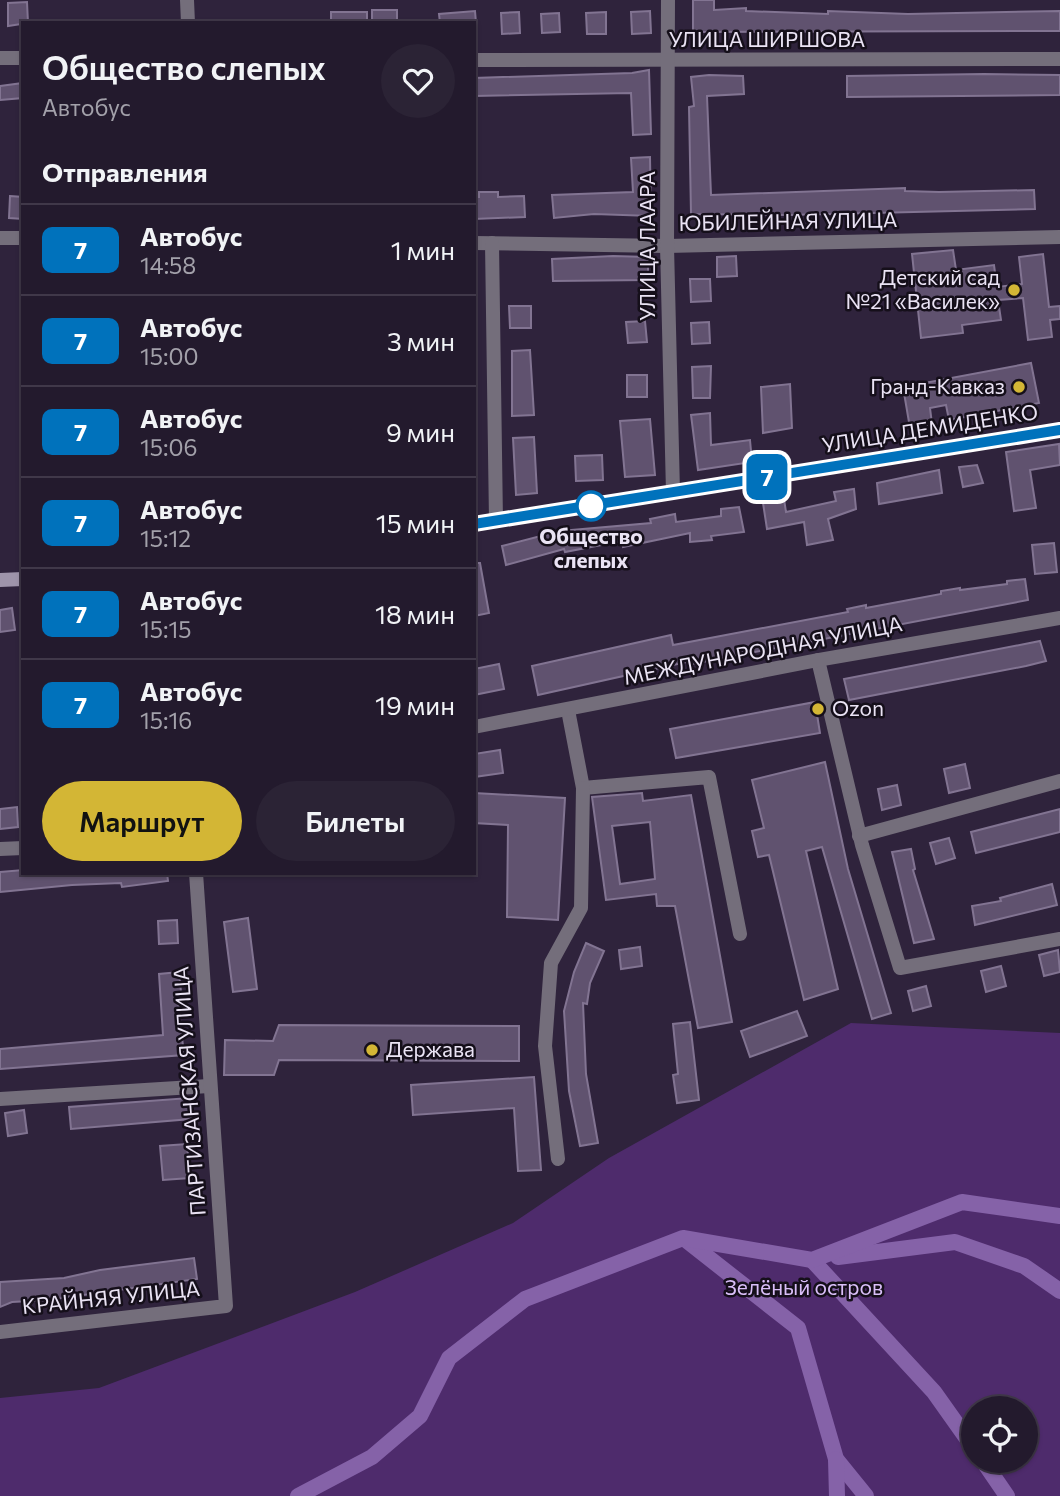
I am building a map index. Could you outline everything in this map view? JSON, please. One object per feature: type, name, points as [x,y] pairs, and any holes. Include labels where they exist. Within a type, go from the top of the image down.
[{"type":"main road","name":"УЛИЦА ДЕМИДЕНКО","points":[[476,524],[1060,430]]},
{"type":"main road","points":[[0,580],[21,579]]},
{"type":"street","points":[[187,0],[188,21]]},
{"type":"street","name":"УЛИЦА ЛААРА","points":[[668,0],[667,246],[673,492]]},
{"type":"street","points":[[0,58],[21,58]]},
{"type":"street","name":"УЛИЦА ШИРШОВА","points":[[476,60],[1060,59]]},
{"type":"street","name":"ЮБИЛЕЙНАЯ УЛИЦА","points":[[476,243],[667,246],[1060,237]]},
{"type":"street","points":[[0,239],[21,238]]},
{"type":"street","points":[[492,243],[496,521]]},
{"type":"street","name":"МЕЖДУНАРОДНАЯ УЛИЦА","points":[[476,727],[818,660],[1060,618]]},
{"type":"street","points":[[818,660],[859,836],[900,968],[1060,939]]},
{"type":"street","points":[[558,1159],[545,1046],[551,963],[581,908],[583,788],[568,710]]},
{"type":"street","points":[[583,788],[709,776],[740,933]]},
{"type":"street","points":[[859,836],[1060,781]]},
{"type":"street","points":[[0,849],[21,848]]},
{"type":"street","name":"ПАРТИЗАНСКАЯ УЛИЦА","points":[[196,875],[226,1306]]},
{"type":"street","points":[[0,1099],[209,1086]]},
{"type":"street","name":"КРАЙНЯЯ УЛИЦА","points":[[0,1332],[226,1306]]},
{"type":"green space","name":"Зелёный остров","points":[[851,1023],[1060,1033],[1060,1496],[0,1496],[0,1398],[99,1388],[355,1292],[513,1223],[609,1158]]},
{"type":"building","points":[[693,0],[714,0],[714,10],[746,8],[746,11],[828,14],[828,11],[908,14],[1060,11],[1060,31],[693,32]]},
{"type":"building","points":[[27,2],[28,21],[8,26],[8,3]]},
{"type":"building","points":[[372,10],[397,10],[397,21],[372,21]]},
{"type":"building","points":[[475,11],[476,21],[440,21],[439,14]]},
{"type":"building","points":[[650,11],[651,33],[632,34],[631,12]]},
{"type":"building","points":[[331,12],[367,12],[367,21],[331,21]]},
{"type":"building","points":[[519,12],[520,33],[502,34],[501,13]]},
{"type":"building","points":[[606,12],[606,34],[587,34],[586,13]]},
{"type":"building","points":[[559,13],[560,32],[542,33],[541,14]]},
{"type":"building","points":[[649,70],[651,134],[633,135],[631,93],[476,96],[476,78],[632,73]]},
{"type":"building","points":[[1060,75],[1060,95],[847,97],[847,76]]},
{"type":"building","points":[[743,76],[744,94],[707,96],[711,195],[905,188],[905,191],[939,192],[1034,190],[1035,209],[789,215],[691,214],[689,107],[694,106],[691,77]]},
{"type":"building","points":[[21,83],[21,98],[0,100],[0,86]]},
{"type":"building","points":[[650,157],[651,216],[594,214],[554,218],[552,195],[633,192],[631,158]]},
{"type":"building","points":[[479,192],[498,192],[498,197],[524,196],[525,217],[476,219],[476,197],[479,197]]},
{"type":"building","points":[[10,196],[21,197],[21,219],[9,218]]},
{"type":"building","points":[[953,250],[956,270],[994,265],[997,287],[1022,284],[1019,257],[1043,254],[1049,307],[1060,306],[1060,319],[1050,320],[1052,337],[1028,340],[1023,298],[998,300],[1001,320],[962,325],[963,333],[921,338],[912,254]]},
{"type":"building","points":[[736,256],[737,276],[717,277],[717,257]]},
{"type":"building","points":[[648,257],[648,280],[553,281],[552,259]]},
{"type":"building","points":[[690,279],[710,279],[711,301],[691,302]]},
{"type":"building","points":[[509,306],[531,306],[531,328],[510,328]]},
{"type":"building","points":[[645,321],[647,342],[628,343],[626,322]]},
{"type":"building","points":[[709,322],[710,343],[692,344],[691,323]]},
{"type":"building","points":[[530,350],[534,415],[512,416],[512,351]]},
{"type":"building","points":[[1031,363],[1039,403],[949,420],[946,405],[930,408],[932,424],[910,428],[903,387]]},
{"type":"building","points":[[711,366],[710,398],[693,398],[692,367]]},
{"type":"building","points":[[627,375],[647,375],[647,397],[627,397]]},
{"type":"building","points":[[790,384],[792,428],[763,433],[761,387]]},
{"type":"building","points":[[710,413],[711,445],[750,440],[752,462],[698,470],[691,415]]},
{"type":"building","points":[[650,419],[655,475],[625,477],[620,421]]},
{"type":"building","points":[[534,437],[537,493],[516,495],[513,438]]},
{"type":"building","points":[[1059,444],[1060,465],[1030,470],[1036,508],[1014,511],[1006,452]]},
{"type":"building","points":[[602,455],[603,480],[576,481],[575,456]]},
{"type":"building","points":[[977,465],[983,483],[963,487],[959,467]]},
{"type":"building","points":[[939,470],[942,493],[879,504],[877,483]]},
{"type":"building","points":[[854,489],[856,509],[828,519],[833,540],[807,545],[804,522],[767,529],[763,503],[784,499],[786,512],[836,501],[834,492]]},
{"type":"building","points":[[739,507],[744,532],[711,536],[712,540],[690,542],[690,533],[623,547],[622,541],[565,552],[564,549],[506,565],[502,546],[560,531],[651,523],[650,519],[675,514],[676,522],[721,516],[721,509]]},
{"type":"building","points":[[1054,543],[1057,572],[1035,574],[1032,545]]},
{"type":"building","points":[[476,563],[480,563],[489,613],[476,616]]},
{"type":"building","points":[[1025,579],[1028,600],[692,664],[691,661],[538,695],[532,666],[671,635],[673,645],[848,612],[847,609],[866,605],[866,608],[941,594],[941,591],[1007,584],[1007,581]]},
{"type":"building","points":[[12,608],[15,630],[0,632],[0,610]]},
{"type":"building","points":[[1040,641],[1046,661],[849,700],[844,679]]},
{"type":"building","points":[[499,664],[504,689],[476,695],[476,669]]},
{"type":"building","points":[[815,702],[820,733],[676,758],[670,729]]},
{"type":"building","points":[[500,750],[503,773],[476,777],[476,754]]},
{"type":"building","points":[[825,762],[848,869],[891,1013],[872,1019],[822,847],[806,851],[838,989],[804,1000],[769,855],[758,857],[752,831],[764,828],[752,780]]},
{"type":"building","points":[[965,764],[970,788],[949,793],[944,769]]},
{"type":"building","points":[[897,785],[901,805],[882,810],[878,789]]},
{"type":"building","points":[[476,793],[565,798],[558,920],[507,917],[508,825],[476,823]]},
{"type":"building","points":[[642,793],[643,801],[691,795],[732,1022],[698,1028],[675,906],[657,906],[656,894],[606,900],[592,797]],"holes":[[[650,822],[655,879],[620,884],[612,826]]]},
{"type":"building","points":[[17,807],[18,827],[0,829],[0,809]]},
{"type":"building","points":[[1060,809],[1060,832],[976,853],[971,832]]},
{"type":"building","points":[[949,838],[955,858],[936,864],[930,843]]},
{"type":"building","points":[[911,849],[913,870],[934,939],[914,943],[892,852]]},
{"type":"building","points":[[21,870],[21,875],[167,875],[168,881],[122,887],[121,883],[72,885],[0,892],[0,872]]},
{"type":"building","points":[[1052,884],[1057,905],[975,925],[972,906],[1001,901],[1000,898]]},
{"type":"building","points":[[248,918],[257,989],[233,992],[224,922]]},
{"type":"building","points":[[177,920],[178,943],[159,944],[158,921]]},
{"type":"building","points":[[586,943],[604,951],[590,983],[587,1004],[583,1003],[586,1074],[598,1143],[580,1146],[569,1091],[564,1011],[574,972]]},
{"type":"building","points":[[640,947],[642,966],[621,969],[619,950]]},
{"type":"building","points":[[1058,950],[1060,972],[1044,976],[1039,955]]},
{"type":"building","points":[[1001,966],[1006,986],[986,992],[981,971]]},
{"type":"building","points":[[179,972],[181,992],[177,992],[184,1055],[0,1069],[0,1049],[163,1035],[159,974]]},
{"type":"building","points":[[926,986],[931,1006],[913,1011],[908,991]]},
{"type":"building","points":[[797,1011],[807,1036],[750,1057],[741,1031]]},
{"type":"building","points":[[690,1022],[699,1100],[677,1103],[673,1075],[678,1074],[673,1024]]},
{"type":"building","name":"Держава","points":[[279,1025],[519,1026],[519,1061],[279,1060],[274,1075],[224,1075],[225,1040],[273,1041]]},
{"type":"building","points":[[534,1077],[541,1170],[518,1171],[514,1108],[413,1115],[411,1085]]},
{"type":"building","points":[[189,1098],[191,1119],[71,1129],[69,1107]]},
{"type":"building","points":[[24,1110],[27,1133],[8,1136],[5,1113]]},
{"type":"building","points":[[187,1144],[190,1178],[163,1180],[160,1146]]},
{"type":"building","points":[[194,1258],[197,1279],[48,1300],[12,1302],[0,1307],[0,1282],[64,1278],[100,1270]]},
{"type":"waterway","points":[[298,1496],[372,1457],[420,1416],[449,1358],[525,1299],[683,1238],[812,1260],[962,1202],[1060,1216]]},
{"type":"waterway","points":[[686,1240],[798,1328],[836,1459],[866,1496]]},
{"type":"waterway","points":[[838,1257],[955,1242],[1024,1266],[1060,1291]]},
{"type":"waterway","points":[[812,1260],[934,1392],[961,1430]]},
{"type":"waterway","points":[[836,1459],[837,1496]]},
{"type":"waterway","points":[[991,1473],[1007,1496]]},
{"type":"bus line","name":"7","points":[[476,524],[1060,430]]},
{"type":"place","name":"Детский сад №21 «Василек»","points":[[1014,290]]},
{"type":"place","name":"Гранд-Кавказ","points":[[1019,387]]},
{"type":"place","name":"Общество слепых","points":[[591,506]]},
{"type":"place","name":"Ozon","points":[[818,709]]},
{"type":"place","name":"Держава","points":[[372,1050]]}]
